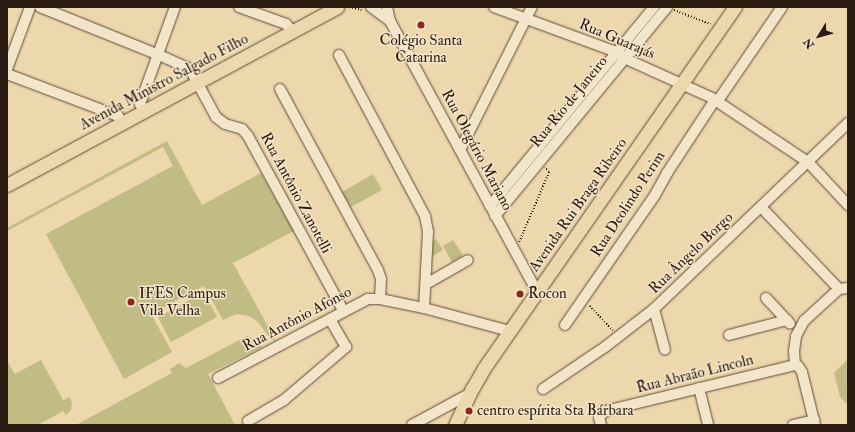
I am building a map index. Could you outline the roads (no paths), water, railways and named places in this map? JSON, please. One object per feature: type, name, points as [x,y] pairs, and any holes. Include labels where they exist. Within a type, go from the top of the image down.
[{"type":"main road","name":"Avenida Ministro Salgado Filho","points":[[289,28],[318,7]]},
{"type":"main road","name":"Avenida Ministro Salgado Filho","points":[[7,185],[196,78],[289,28],[337,7]]},
{"type":"main road","name":"Avenida Rui Braga Ribeiro","points":[[455,425],[469,394],[509,331],[682,84],[734,7]]},
{"type":"main road","name":"Avenida Ministro Salgado Filho","points":[[7,176],[120,120]]},
{"type":"street","points":[[7,69],[30,7]]},
{"type":"street","points":[[40,7],[186,66],[196,78]]},
{"type":"street","points":[[142,108],[175,7]]},
{"type":"street","points":[[240,7],[289,28]]},
{"type":"street","name":"Rua Olegário Mariano","points":[[371,7],[390,21]]},
{"type":"street","name":"Rua Olegário Mariano","points":[[387,7],[390,21],[537,292]]},
{"type":"street","name":"Rua Guarajás","points":[[494,7],[620,56],[716,101],[808,162],[848,205]]},
{"type":"street","points":[[460,150],[532,7]]},
{"type":"street","name":"Rua Rio de Janeiro","points":[[495,216],[538,163],[620,56],[654,7]]},
{"type":"street","name":"Rua Rio de Janeiro","points":[[490,206],[620,56],[667,7]]},
{"type":"street","name":"Rua Deolindo Perim","points":[[566,325],[583,298],[655,195],[667,173],[782,7]]},
{"type":"street","points":[[339,55],[425,216],[428,232],[424,308]]},
{"type":"street","points":[[7,74],[120,120]]},
{"type":"street","name":"Rua Antônio Zanotelli","points":[[196,78],[216,117],[225,124],[242,129],[248,136],[344,312]]},
{"type":"street","points":[[280,89],[378,270],[381,279],[380,299]]},
{"type":"street","name":"Rua Ângelo Borgo","points":[[543,389],[618,337],[654,309],[848,124]]},
{"type":"street","points":[[761,207],[843,288],[804,321],[797,331],[794,351],[797,365],[802,372],[815,422],[793,425]]},
{"type":"street","points":[[426,284],[468,260]]},
{"type":"street","points":[[766,298],[797,331]]},
{"type":"street","name":"Rua Antônio Afonso","points":[[218,378],[344,312],[362,301],[380,299],[424,308],[509,331]]},
{"type":"street","points":[[654,309],[665,350]]},
{"type":"street","points":[[248,421],[280,403],[346,347],[330,319]]},
{"type":"street","points":[[729,335],[787,320]]},
{"type":"street","name":"Rua Abraão Lincoln","points":[[600,425],[600,414],[699,388],[797,365]]},
{"type":"street","points":[[699,388],[708,425]]},
{"type":"street","points":[[412,425],[469,394]]},
{"type":"place","name":"Colégio Santa Catarina","points":[[421,25]]},
{"type":"place","name":"Rocon","points":[[520,294]]},
{"type":"place","name":"IFES Campus Vila Velha","points":[[131,302]]},
{"type":"place","name":"centro espírita Sta Bárbara","points":[[469,411]]}]
